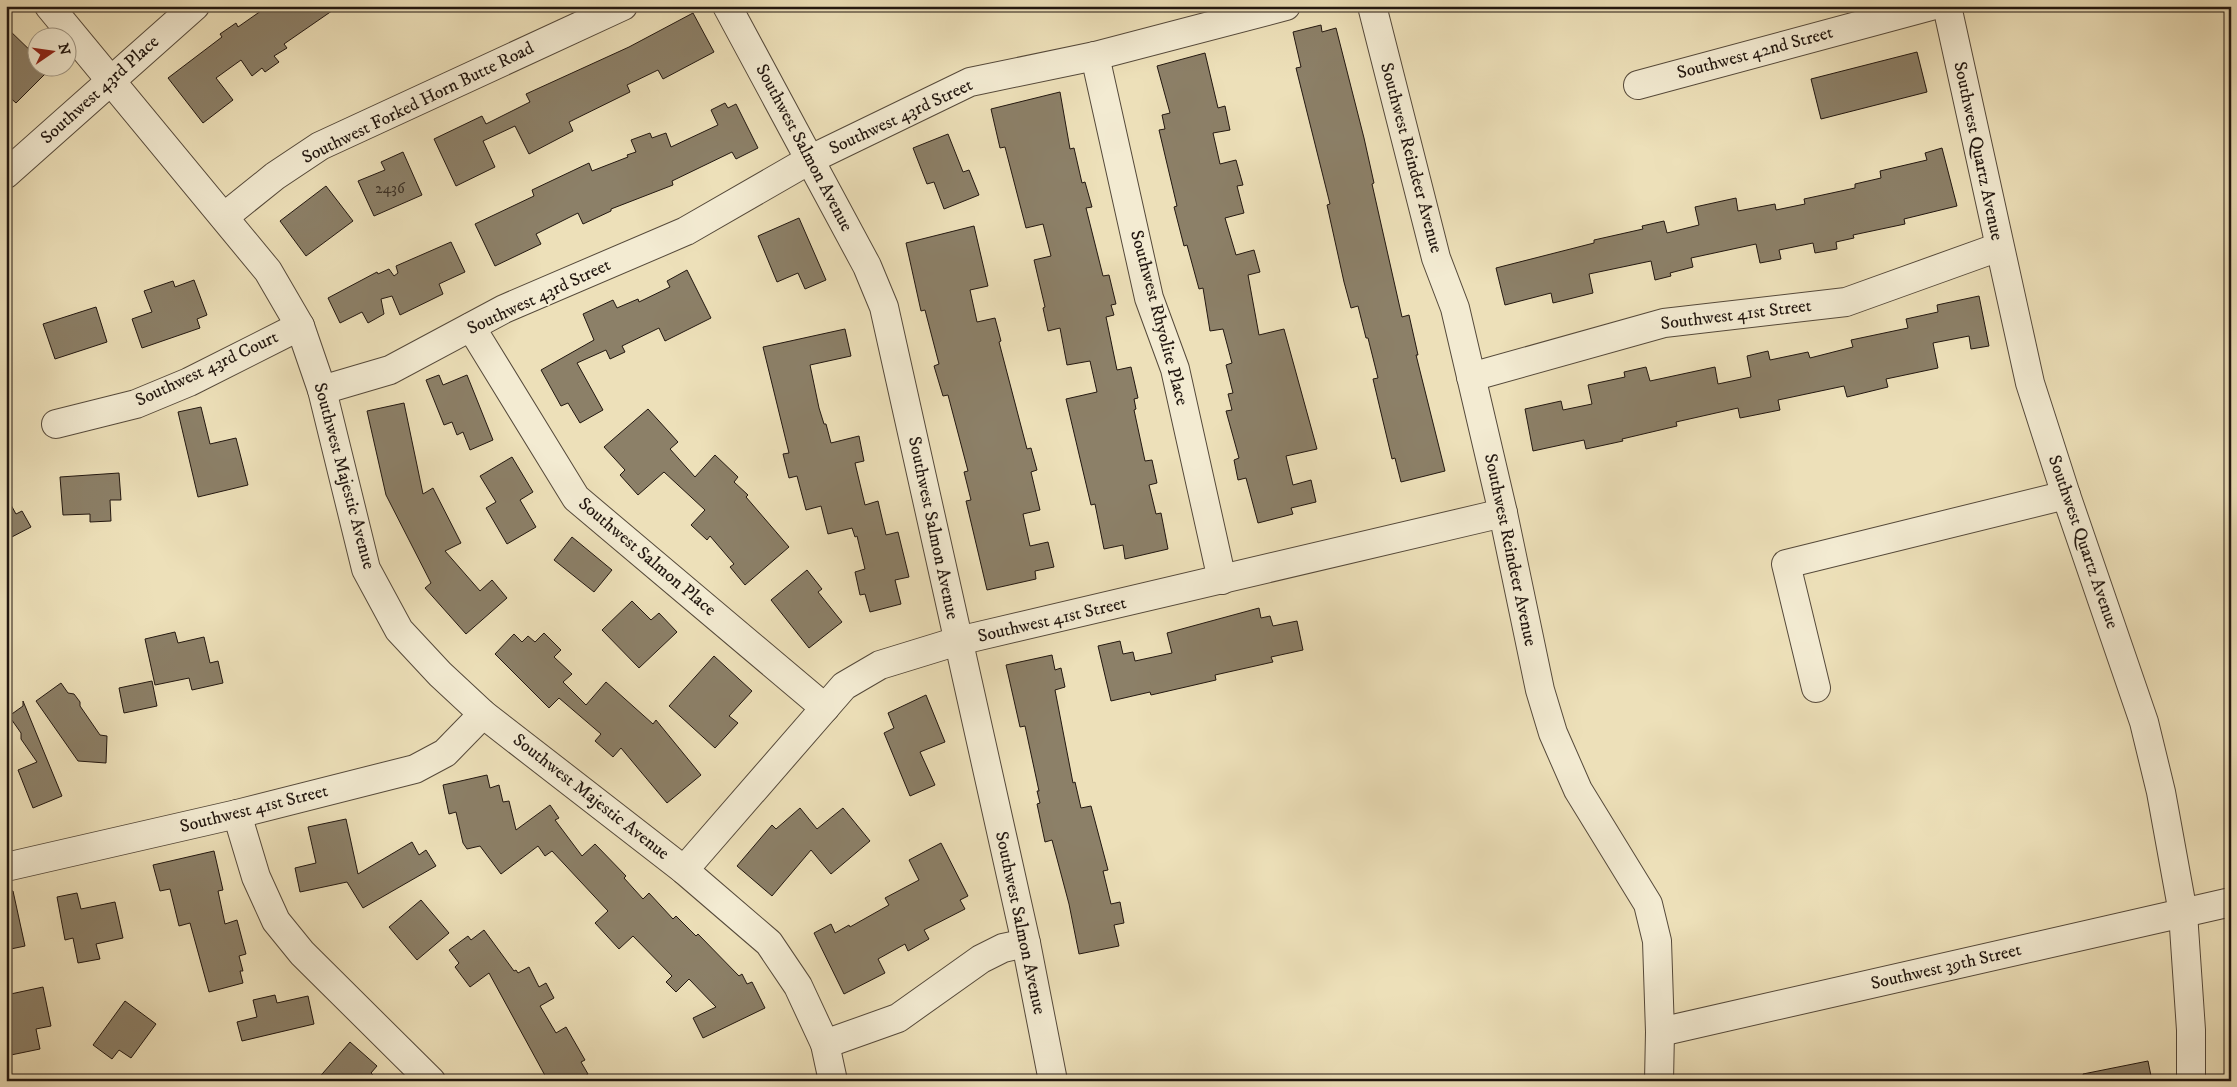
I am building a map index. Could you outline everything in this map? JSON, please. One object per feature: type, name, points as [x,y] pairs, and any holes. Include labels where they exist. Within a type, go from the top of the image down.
[{"type":"street","name":"Southwest Majestic Avenue","points":[[49,6],[268,271],[300,326],[322,390],[366,569],[399,630],[440,674],[483,714],[684,870],[769,943],[798,986],[825,1044],[833,1081]]},
{"type":"street","name":"Southwest 43rd Place","points":[[6,174],[194,6]]},
{"type":"street","name":"Southwest Forked Horn Butte Road","points":[[224,217],[276,176],[320,146],[623,6]]},
{"type":"street","name":"Southwest Salmon Avenue","points":[[727,6],[867,266],[884,307],[1026,942],[1052,1081]]},
{"type":"street","name":"Southwest 43rd Street","points":[[322,390],[390,370],[504,310],[686,231],[811,160],[970,82],[1096,56],[1286,6]]},
{"type":"street","name":"Southwest Reindeer Avenue","points":[[1372,6],[1436,258],[1455,308],[1503,513],[1540,690],[1553,733],[1578,790],[1648,904],[1657,941],[1660,1032],[1659,1081]]},
{"type":"street","name":"Southwest 42nd Street","points":[[1638,85],[1931,6]]},
{"type":"street","name":"Southwest Quartz Avenue","points":[[1946,6],[2030,383],[2066,495],[2144,722],[2162,792],[2183,913],[2191,1030],[2191,1081]]},
{"type":"street","name":"Southwest Rhyolite Place","points":[[1096,56],[1149,298],[1175,369],[1222,580]]},
{"type":"street","name":"Southwest 41st Street","points":[[1471,377],[1664,323],[1846,302],[1999,247]]},
{"type":"street","name":"Southwest 43rd Court","points":[[56,424],[136,404],[189,382],[300,326]]},
{"type":"street","name":"Southwest Salmon Place","points":[[472,327],[576,498],[825,708]]},
{"type":"street","points":[[1816,688],[1786,564],[2066,495]]},
{"type":"street","name":"Southwest 41st Street","points":[[684,870],[844,686],[880,665],[958,641],[1503,513]]},
{"type":"street","name":"Southwest 41st Street","points":[[6,867],[237,814],[415,769],[445,753],[483,714]]},
{"type":"street","points":[[237,814],[256,877],[276,921],[302,953],[431,1081]]},
{"type":"street","name":"Southwest 39th Street","points":[[1660,1032],[2231,902]]},
{"type":"street","points":[[825,1044],[898,1018],[981,958],[1003,948],[1026,942]]},
{"type":"building","points":[[268,6],[339,6],[284,44],[287,48],[274,56],[279,62],[265,72],[262,68],[252,76],[241,60],[216,78],[233,100],[203,123],[168,78],[222,37],[220,34],[236,23],[238,27]]},
{"type":"building","points":[[693,13],[714,52],[663,79],[658,70],[627,85],[630,92],[569,122],[573,131],[529,154],[515,126],[483,141],[495,167],[456,186],[434,139],[482,116],[486,124],[530,102],[526,94],[629,47]]},
{"type":"building","points":[[1321,25],[1322,32],[1336,28],[1364,138],[1374,183],[1372,184],[1402,317],[1409,315],[1418,355],[1416,355],[1445,471],[1401,482],[1395,458],[1392,459],[1373,379],[1378,378],[1368,338],[1366,338],[1358,306],[1351,308],[1344,282],[1327,205],[1330,204],[1296,68],[1301,67],[1293,32]]},
{"type":"building","points":[[6,27],[28,48],[28,78],[41,78],[16,103],[6,94]]},
{"type":"building","points":[[1917,52],[1927,92],[1821,119],[1811,79]]},
{"type":"building","points":[[1205,53],[1218,108],[1225,106],[1230,130],[1213,133],[1220,164],[1236,160],[1243,185],[1237,186],[1244,213],[1225,218],[1236,255],[1254,250],[1260,272],[1248,275],[1259,335],[1284,329],[1317,449],[1286,456],[1293,485],[1311,480],[1316,502],[1291,508],[1293,514],[1258,523],[1246,478],[1238,480],[1234,460],[1239,458],[1226,411],[1232,410],[1228,394],[1233,393],[1226,365],[1232,363],[1223,329],[1210,331],[1203,288],[1199,289],[1187,245],[1184,246],[1174,207],[1177,206],[1159,130],[1165,129],[1162,115],[1170,113],[1157,66]]},
{"type":"building","points":[[1060,92],[1070,149],[1074,148],[1082,183],[1085,182],[1092,207],[1086,208],[1103,276],[1109,275],[1116,304],[1111,305],[1114,315],[1106,317],[1117,370],[1131,367],[1138,398],[1134,399],[1136,409],[1134,410],[1145,461],[1152,460],[1157,483],[1149,485],[1156,514],[1161,513],[1168,549],[1125,559],[1123,545],[1104,549],[1095,504],[1091,505],[1066,399],[1097,392],[1090,361],[1067,365],[1060,328],[1048,331],[1043,308],[1045,307],[1034,260],[1051,256],[1043,224],[1026,228],[1005,147],[1000,148],[991,109]]},
{"type":"building","points":[[725,103],[728,108],[736,104],[758,148],[736,159],[732,152],[672,181],[673,185],[611,209],[611,211],[583,224],[578,213],[536,234],[541,244],[495,266],[475,224],[534,196],[532,190],[589,163],[592,171],[628,157],[627,155],[636,152],[631,140],[650,133],[652,138],[666,133],[671,147],[718,125],[711,110]]},
{"type":"building","points":[[948,134],[963,172],[969,170],[979,195],[944,209],[934,182],[927,184],[913,148]]},
{"type":"building","points":[[1942,148],[1957,206],[1904,219],[1905,224],[1853,235],[1854,238],[1836,242],[1837,249],[1815,253],[1813,243],[1779,250],[1781,259],[1760,263],[1756,244],[1691,258],[1693,267],[1670,273],[1671,276],[1655,280],[1651,261],[1589,274],[1593,293],[1553,303],[1551,293],[1505,305],[1496,268],[1594,243],[1594,240],[1643,229],[1642,226],[1664,221],[1667,233],[1699,225],[1695,207],[1736,198],[1738,211],[1775,204],[1776,210],[1805,204],[1804,199],[1855,188],[1855,184],[1881,178],[1880,171],[1927,160],[1925,153]]},
{"type":"building","points":[[403,152],[422,195],[374,216],[358,181],[385,170],[381,162]]},
{"type":"building","points":[[326,186],[353,221],[306,256],[280,221]]},
{"type":"building","points":[[799,218],[826,280],[805,289],[798,273],[777,282],[758,236]]},
{"type":"building","points":[[974,226],[988,286],[970,290],[977,322],[995,318],[1001,341],[999,342],[1027,449],[1031,448],[1037,470],[1031,472],[1040,510],[1023,514],[1030,546],[1048,542],[1054,567],[1035,571],[1036,579],[987,590],[966,501],[971,500],[964,472],[968,471],[948,395],[943,396],[934,366],[939,364],[925,310],[921,311],[906,243]]},
{"type":"building","points":[[451,242],[465,272],[439,284],[443,294],[400,315],[392,296],[381,299],[384,314],[368,323],[362,312],[340,323],[328,298],[377,272],[378,274],[389,269],[394,276],[398,273],[396,266]]},
{"type":"building","points":[[687,270],[711,318],[665,341],[659,328],[622,346],[625,352],[610,359],[606,350],[577,363],[603,410],[580,423],[568,403],[561,406],[541,370],[594,340],[583,314],[613,300],[617,308],[638,299],[639,302],[670,287],[667,281]]},
{"type":"building","points":[[194,280],[207,315],[197,319],[200,328],[142,348],[132,319],[152,312],[144,291],[173,281],[175,287]]},
{"type":"building","points":[[1979,296],[1989,346],[1971,349],[1969,336],[1933,343],[1938,368],[1886,379],[1888,387],[1847,397],[1844,386],[1778,400],[1780,410],[1740,418],[1738,408],[1676,422],[1677,426],[1586,449],[1584,440],[1533,451],[1525,409],[1561,401],[1563,410],[1592,404],[1588,385],[1625,377],[1624,372],[1646,367],[1650,381],[1715,367],[1718,384],[1751,377],[1747,356],[1768,351],[1770,360],[1808,352],[1810,358],[1853,347],[1851,340],[1908,328],[1906,319],[1938,312],[1937,305]]},
{"type":"building","points":[[96,307],[107,342],[55,359],[43,324]]},
{"type":"building","points":[[845,329],[851,356],[810,365],[819,408],[831,443],[859,436],[864,461],[855,463],[865,505],[878,501],[886,535],[898,532],[909,577],[895,580],[901,604],[870,612],[865,594],[860,595],[855,572],[865,569],[857,536],[855,537],[852,528],[828,534],[821,506],[806,510],[797,476],[789,478],[783,454],[789,453],[763,347]]},
{"type":"building","points":[[439,375],[443,385],[467,375],[493,440],[470,450],[463,432],[457,435],[452,422],[444,425],[426,380]]},
{"type":"building","points":[[404,403],[423,494],[433,488],[461,543],[445,551],[480,591],[492,580],[507,598],[466,634],[425,588],[431,583],[386,495],[367,411]]},
{"type":"building","points":[[201,407],[210,444],[236,438],[248,485],[198,497],[178,412]]},
{"type":"building","points":[[648,409],[678,442],[670,449],[695,477],[715,455],[738,477],[734,482],[748,495],[746,497],[789,547],[745,585],[730,567],[734,564],[710,536],[707,540],[691,525],[705,510],[664,472],[638,495],[620,475],[625,470],[604,447]]},
{"type":"building","points":[[512,457],[533,492],[520,500],[536,527],[507,544],[486,508],[496,502],[480,476]]},
{"type":"building","points":[[119,473],[121,500],[110,500],[111,521],[90,522],[90,514],[63,515],[60,477]]},
{"type":"building","points":[[6,496],[16,514],[22,511],[31,527],[6,540]]},
{"type":"building","points":[[572,537],[612,570],[594,592],[554,560]]},
{"type":"building","points":[[807,570],[822,589],[818,592],[842,622],[809,648],[771,600]]},
{"type":"building","points":[[632,601],[651,620],[659,613],[677,632],[639,668],[602,630]]},
{"type":"building","points":[[1259,608],[1261,618],[1270,616],[1273,626],[1297,621],[1303,650],[1271,657],[1273,662],[1215,675],[1216,680],[1151,695],[1150,692],[1111,701],[1098,646],[1120,641],[1123,654],[1133,652],[1135,661],[1172,653],[1167,633]]},
{"type":"building","points":[[175,632],[178,643],[204,637],[210,663],[218,661],[223,683],[192,690],[189,678],[155,685],[145,639]]},
{"type":"building","points":[[544,633],[561,650],[554,657],[572,674],[563,682],[586,705],[606,682],[653,724],[656,720],[701,775],[667,803],[621,748],[613,757],[595,741],[601,734],[559,698],[549,708],[495,654],[514,634],[522,642],[528,636],[535,642]]},
{"type":"building","points":[[1052,655],[1055,670],[1061,668],[1065,687],[1055,690],[1073,783],[1075,782],[1081,808],[1091,806],[1108,870],[1103,871],[1111,904],[1120,902],[1124,923],[1114,925],[1119,946],[1079,954],[1069,904],[1052,840],[1045,842],[1037,804],[1040,803],[1037,791],[1039,791],[1025,726],[1020,727],[1006,665]]},
{"type":"building","points":[[714,656],[752,691],[729,716],[738,723],[715,748],[669,706]]},
{"type":"building","points":[[152,681],[157,706],[124,713],[119,688]]},
{"type":"building","points":[[61,683],[68,693],[74,694],[80,702],[80,706],[100,735],[107,736],[106,763],[78,761],[36,701]]},
{"type":"building","points":[[926,695],[945,742],[920,752],[935,785],[910,796],[884,733],[894,728],[888,713]]},
{"type":"building","points":[[23,701],[62,796],[33,808],[18,770],[37,762],[21,739],[21,733],[9,716],[23,706]]},
{"type":"building","points":[[487,775],[490,788],[499,785],[503,802],[509,801],[516,830],[550,805],[559,818],[555,820],[582,856],[595,844],[626,876],[624,878],[643,899],[649,893],[673,919],[676,916],[696,936],[698,934],[739,976],[742,974],[747,984],[752,982],[765,1008],[703,1038],[693,1018],[716,1007],[689,979],[676,992],[666,982],[672,976],[633,936],[619,949],[595,923],[608,911],[552,851],[545,856],[538,846],[501,874],[480,846],[467,849],[463,843],[456,812],[449,814],[443,785]]},
{"type":"building","points":[[800,808],[817,829],[843,808],[870,841],[831,874],[811,850],[772,896],[737,866],[772,825],[776,829]]},
{"type":"building","points":[[346,819],[358,874],[412,842],[419,855],[426,850],[436,866],[363,908],[347,882],[300,892],[295,868],[316,863],[308,827]]},
{"type":"building","points":[[941,843],[968,896],[960,900],[965,909],[924,930],[929,939],[908,951],[905,944],[878,959],[885,973],[844,994],[814,933],[831,924],[835,933],[849,925],[850,927],[889,905],[885,898],[919,880],[909,860]]},
{"type":"building","points":[[214,851],[223,890],[218,891],[225,924],[237,920],[246,954],[239,956],[243,971],[240,971],[243,983],[209,992],[190,923],[179,926],[170,889],[160,891],[153,865]]},
{"type":"building","points":[[6,891],[13,891],[25,946],[6,950]]},
{"type":"building","points":[[77,893],[81,909],[115,902],[123,938],[96,944],[100,959],[78,963],[73,938],[65,940],[57,897]]},
{"type":"building","points":[[421,900],[449,933],[417,960],[389,927]]},
{"type":"building","points":[[484,930],[514,971],[516,970],[518,973],[529,967],[539,987],[546,983],[554,998],[540,1006],[556,1033],[566,1027],[585,1060],[581,1062],[588,1074],[577,1081],[548,1081],[489,973],[470,987],[455,967],[459,963],[449,950],[468,936],[471,940]]},
{"type":"building","points":[[43,987],[51,1026],[36,1029],[40,1049],[6,1056],[6,995]]},
{"type":"building","points":[[275,995],[277,1003],[308,996],[314,1024],[242,1041],[237,1022],[257,1017],[253,1000]]},
{"type":"building","points":[[125,1001],[156,1024],[131,1058],[119,1050],[112,1059],[93,1045]]},
{"type":"building","points":[[350,1042],[377,1066],[371,1073],[379,1081],[316,1081]]},
{"type":"building","points":[[2148,1061],[2152,1081],[2084,1081],[2083,1074]]}]
